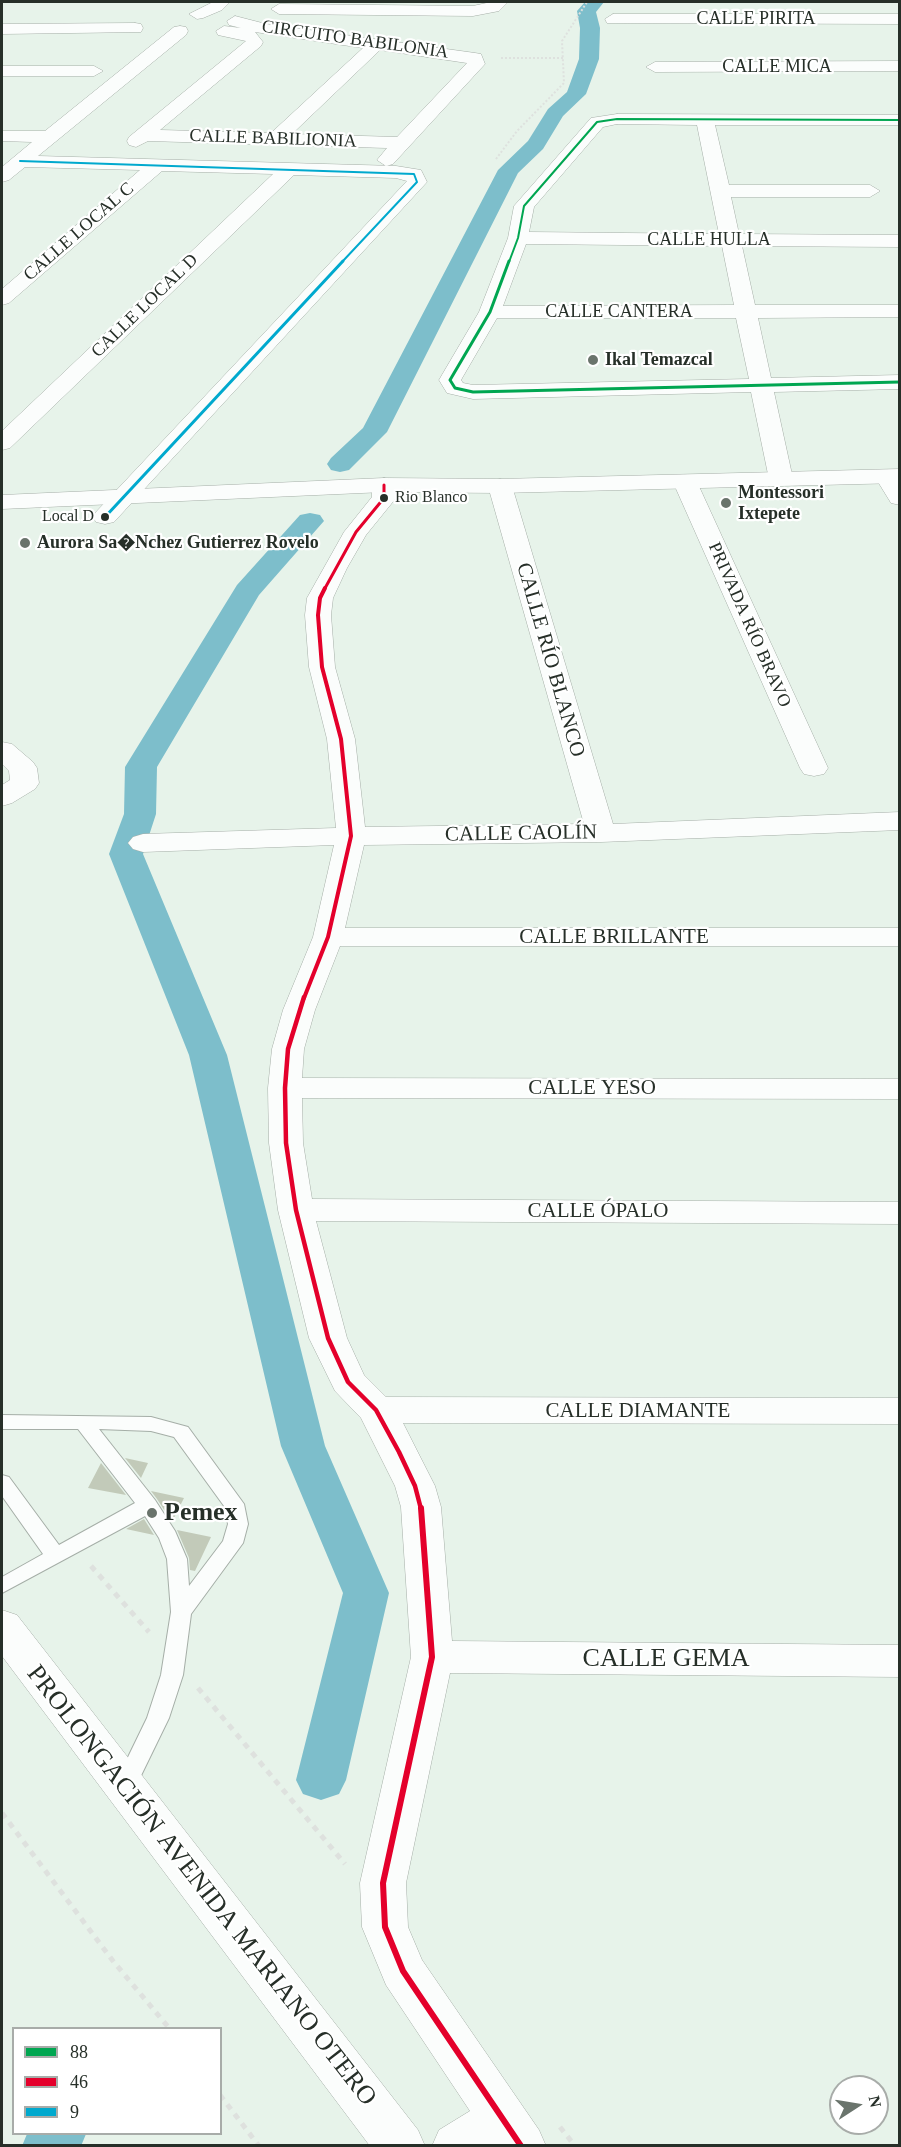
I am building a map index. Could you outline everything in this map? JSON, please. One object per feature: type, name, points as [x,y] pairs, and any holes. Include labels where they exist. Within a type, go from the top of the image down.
[{"type":"street","points":[[279,9],[473,11],[493,8],[500,2]]},
{"type":"street","points":[[778,2],[784,19],[792,67]]},
{"type":"street","points":[[180,31],[171,27],[172,21],[197,14],[220,20]]},
{"type":"street","name":"CALLE PIRITA","points":[[613,19],[900,19]]},
{"type":"street","points":[[2,176],[180,31],[220,20]]},
{"type":"street","name":"CIRCUITO BABILONIA","points":[[220,20],[265,29],[475,58]]},
{"type":"street","name":"CIRCUITO BABILONIA","points":[[128,148],[255,42],[220,20]]},
{"type":"street","points":[[2,29],[135,28]]},
{"type":"street","points":[[275,140],[377,44]]},
{"type":"street","points":[[386,160],[476,64],[475,58]]},
{"type":"street","name":"CALLE MICA","points":[[655,67],[900,66]]},
{"type":"street","points":[[2,71],[94,71]]},
{"type":"street","points":[[900,120],[605,120],[597,122],[524,206],[518,238],[490,312],[450,380],[455,388],[473,392],[900,382]]},
{"type":"street","points":[[705,120],[748,312],[781,479]]},
{"type":"street","name":"CALLE BABILIONIA","points":[[144,135],[402,143]]},
{"type":"street","points":[[2,136],[50,137]]},
{"type":"street","points":[[20,161],[396,172],[414,174],[417,182],[123,495],[105,517]]},
{"type":"street","name":"CALLE LOCAL C","points":[[2,299],[157,165]]},
{"type":"street","name":"CALLE LOCAL D","points":[[2,443],[289,169]]},
{"type":"street","points":[[720,191],[870,191]]},
{"type":"street","name":"CALLE HULLA","points":[[518,238],[900,241]]},
{"type":"street","name":"CALLE CANTERA","points":[[490,312],[897,311]]},
{"type":"street","points":[[2,523],[105,517],[444,487],[893,476],[900,498]]},
{"type":"street","name":"PRIVADA RÍO BRAVO","points":[[685,482],[814,768]]},
{"type":"street","name":"CALLE RÍO BLANCO","points":[[500,486],[600,833]]},
{"type":"street","points":[[2,502],[123,495],[384,492]]},
{"type":"street","points":[[384,492],[334,568],[320,598],[318,615],[322,667],[341,739],[351,836],[328,937],[299,1010],[291,1039],[285,1088],[286,1143],[296,1210],[328,1338],[348,1382],[376,1410],[416,1486],[421,1507],[432,1657],[383,1883],[384,1912],[385,1927],[403,1971],[511,2132],[457,2145]]},
{"type":"street","points":[[2,750],[22,768],[25,783],[2,797]]},
{"type":"street","name":"CALLE CAOLÍN","points":[[143,843],[351,836],[600,833],[900,821]]},
{"type":"street","name":"CALLE BRILLANTE","points":[[328,937],[900,937]]},
{"type":"street","name":"CALLE YESO","points":[[285,1088],[900,1089]]},
{"type":"street","name":"CALLE ÓPALO","points":[[296,1210],[900,1213]]},
{"type":"street","name":"CALLE DIAMANTE","points":[[376,1410],[900,1411]]},
{"type":"street","name":"PROLONGACIÓN AVENIDA MARIANO OTERO","points":[[2,1626],[400,2145]]},
{"type":"street","name":"CALLE GEMA","points":[[432,1657],[900,1661]]},
{"type":"lane","points":[[2,1422],[151,1424],[181,1432],[234,1504],[238,1524],[233,1543],[181,1612]]},
{"type":"lane","points":[[83,1422],[148,1505],[168,1536],[177,1558],[181,1612],[174,1661],[158,1718],[124,1787]]},
{"type":"lane","points":[[2,1482],[64,1550]]},
{"type":"lane","points":[[2,1586],[148,1505]]},
{"type":"path","points":[[496,159],[517,131],[564,83],[562,41],[587,2]]},
{"type":"path","points":[[475,58],[563,58]]},
{"type":"path","points":[[64,1550],[174,1661],[249,1745],[384,1912]]},
{"type":"path","points":[[2,1813],[113,1961],[168,2027]]},
{"type":"path","points":[[222,2098],[260,2145]]},
{"type":"path","points":[[553,2119],[575,2145]]},
{"type":"building","points":[[125,1458],[148,1463],[141,1478]]},
{"type":"building","points":[[101,1463],[126,1495],[88,1488]]},
{"type":"building","points":[[151,1491],[184,1498],[172,1522],[157,1499]]},
{"type":"building","points":[[144,1519],[154,1535],[126,1529]]},
{"type":"building","points":[[177,1530],[211,1537],[195,1571],[190,1570],[189,1558]]},
{"type":"waterway","points":[[340,464],[374,432],[509,170],[536,145],[555,113],[576,94],[589,59],[590,28],[586,11],[595,2]]},
{"type":"waterway","points":[[310,521],[247,591],[141,767],[140,814],[126,854],[208,1055],[303,1446],[366,1593],[321,1780]]},
{"type":"waterway","points":[[50,2146],[57,2135]]},
{"type":"transit line","name":"88","points":[[900,120],[617,119],[597,122],[524,206],[518,238],[490,312],[450,380],[455,388],[473,392],[900,382]]},
{"type":"transit line","name":"9","points":[[20,161],[396,172],[414,174],[417,182],[105,517]]},
{"type":"transit line","name":"46","points":[[384,485],[384,498],[356,532],[334,568],[320,598],[318,615],[322,667],[341,739],[351,836],[328,937],[299,1010],[288,1049],[285,1088],[286,1143],[296,1210],[328,1338],[348,1382],[376,1410],[415,1486],[421,1507],[432,1657],[383,1883],[385,1927],[403,1971],[521,2146]]},
{"type":"place","name":"Ikal Temazcal","points":[[593,360]]},
{"type":"place","name":"Rio Blanco","points":[[384,498]]},
{"type":"place","name":"Montessori Ixtepete","points":[[726,503]]},
{"type":"place","name":"Local D","points":[[105,517]]},
{"type":"place","name":"Aurora Sa�Nchez Gutierrez Rovelo","points":[[25,543]]},
{"type":"place","name":"Pemex","points":[[152,1513]]}]
